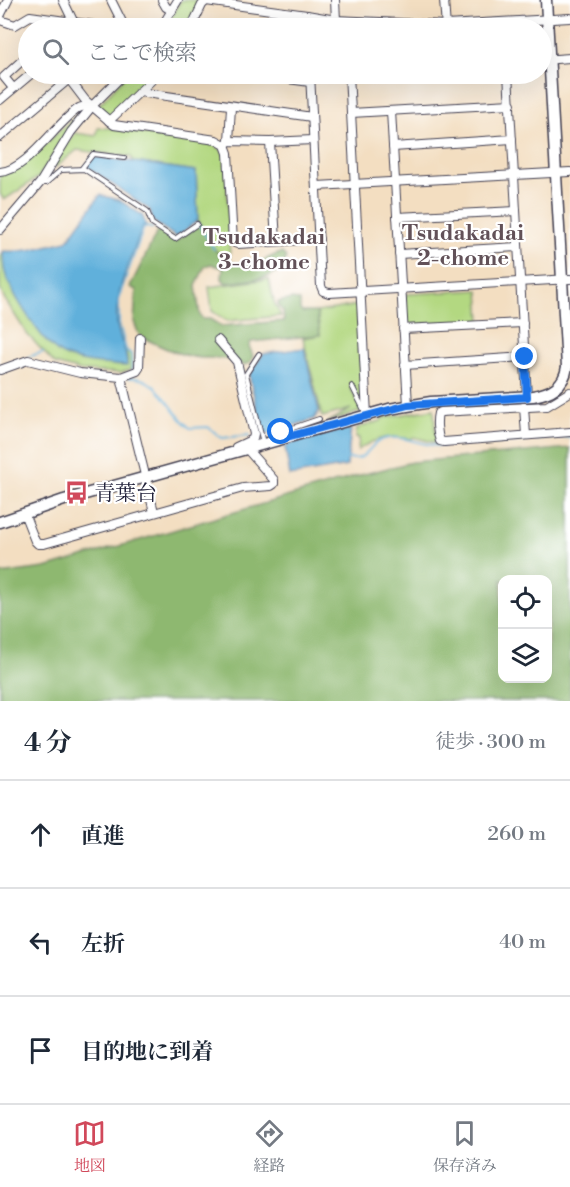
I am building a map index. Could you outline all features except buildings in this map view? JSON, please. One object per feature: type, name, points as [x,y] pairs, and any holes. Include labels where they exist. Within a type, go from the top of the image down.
[{"type":"street","points":[[8,0],[0,18],[15,25],[18,23]]},
{"type":"street","points":[[63,0],[69,18]]},
{"type":"street","points":[[111,0],[120,18]]},
{"type":"street","points":[[162,0],[166,8],[172,11]]},
{"type":"street","points":[[167,18],[178,0]]},
{"type":"street","points":[[196,18],[207,0],[324,18]]},
{"type":"street","points":[[335,0],[336,18]]},
{"type":"street","points":[[444,0],[445,18]]},
{"type":"street","points":[[546,0],[547,18]]},
{"type":"street","points":[[27,18],[30,16],[43,18]]},
{"type":"street","points":[[552,20],[570,18]]},
{"type":"street","points":[[552,59],[570,58]]},
{"type":"street","points":[[13,88],[4,77],[18,64]]},
{"type":"street","points":[[0,100],[18,84]]},
{"type":"street","points":[[0,137],[63,84]]},
{"type":"street","points":[[76,84],[85,100],[119,127],[227,143],[313,140]]},
{"type":"street","points":[[0,230],[40,183],[71,132],[114,84]]},
{"type":"street","points":[[109,121],[147,84]]},
{"type":"street","points":[[310,84],[323,291],[329,293],[566,279]]},
{"type":"street","points":[[350,84],[367,415]]},
{"type":"street","points":[[509,84],[525,357],[526,435]]},
{"type":"street","points":[[547,84],[566,279],[567,367],[565,377],[553,390],[525,402],[441,412],[437,417],[438,436],[440,441],[444,442],[570,432]]},
{"type":"street","points":[[139,92],[312,117]]},
{"type":"street","points":[[351,112],[510,104]]},
{"type":"street","points":[[0,172],[7,171],[28,157],[80,107],[93,105]]},
{"type":"street","points":[[231,107],[227,143],[233,242],[238,244],[319,239]]},
{"type":"street","points":[[391,111],[408,405]]},
{"type":"street","points":[[393,147],[512,139]]},
{"type":"street","points":[[270,142],[276,241]]},
{"type":"street","points":[[317,186],[570,172]]},
{"type":"street","points":[[397,217],[516,211]]},
{"type":"street","points":[[399,254],[518,247]]},
{"type":"street","points":[[403,329],[523,322]]},
{"type":"street","points":[[0,370],[28,360],[80,373],[122,379],[137,372],[139,368],[140,338]]},
{"type":"street","points":[[24,513],[35,541],[38,544],[44,544],[251,486],[274,484],[274,480],[236,447],[238,444],[253,439],[254,434],[237,362],[218,340]]},
{"type":"street","points":[[405,365],[525,357]]},
{"type":"street","points":[[122,379],[154,512]]},
{"type":"street","points":[[0,522],[64,500],[263,443],[408,405],[525,402],[547,406],[570,392]]},
{"type":"lane","points":[[82,168],[93,154],[124,158]]},
{"type":"lane","points":[[40,183],[46,183],[61,170],[82,168],[147,210],[152,224],[176,239],[196,224]]},
{"type":"lane","points":[[259,354],[246,374],[263,443]]},
{"type":"lane","points":[[352,386],[367,415]]},
{"type":"lane","points":[[283,438],[281,432],[319,420]]},
{"type":"green space","points":[[181,0],[204,0],[194,18],[171,18]]},
{"type":"green space","points":[[118,84],[145,84],[111,116],[108,116],[98,106]]},
{"type":"green space","points":[[77,115],[79,116],[39,177],[4,200],[0,194],[0,174],[29,159]]},
{"type":"green space","points":[[98,128],[210,143],[221,149],[226,158],[230,263],[218,256],[198,220],[196,171],[134,162],[131,157],[77,150],[56,167],[53,164],[75,133],[96,136]]},
{"type":"green space","points":[[198,220],[213,247],[225,259],[233,263],[256,263],[282,253],[286,257],[278,271],[270,275],[226,283],[222,279],[223,268],[211,264],[205,266],[196,286],[200,316],[203,319],[210,319],[221,326],[284,321],[283,311],[278,302],[293,299],[300,301],[302,312],[317,312],[320,335],[251,342],[249,346],[253,356],[250,363],[244,365],[223,359],[177,353],[139,335],[134,322],[136,290],[130,287],[158,230],[176,241],[198,226]]},
{"type":"green space","points":[[0,255],[4,255],[4,269],[67,357],[127,366],[124,347],[131,355],[131,369],[121,373],[81,371],[55,364],[27,334],[4,298],[0,289]]},
{"type":"green space","points":[[269,279],[274,302],[281,316],[227,321],[212,311],[209,287]]},
{"type":"green space","points":[[479,290],[481,322],[409,325],[406,322],[405,295],[407,294]]},
{"type":"green space","points":[[358,305],[363,406],[352,386],[350,387],[362,411],[328,422],[351,409],[322,417],[303,338],[320,335],[317,312]]},
{"type":"green space","points":[[434,409],[436,443],[414,437],[411,439],[390,437],[371,442],[358,450],[357,428],[381,421],[382,418]]},
{"type":"green space","points":[[570,448],[570,701],[0,701],[0,574],[45,568],[412,462]]},
{"type":"water","points":[[93,156],[196,171],[198,220],[176,237],[153,221],[150,210],[86,166]]},
{"type":"water","points":[[100,195],[119,200],[142,215],[146,225],[143,226],[125,272],[117,308],[117,326],[126,354],[127,366],[78,360],[55,350],[38,331],[21,306],[4,267],[3,251],[27,250],[67,241]]},
{"type":"water","points":[[304,348],[319,411],[314,419],[263,435],[249,375],[263,354]]},
{"type":"water","points":[[351,428],[347,466],[290,476],[285,447]]},
{"type":"waterway","points":[[198,223],[214,249]]},
{"type":"waterway","points":[[132,370],[131,354],[126,350],[119,323],[119,297],[144,227],[153,228]]},
{"type":"waterway","points":[[28,357],[43,352]]},
{"type":"waterway","points":[[129,378],[148,382],[156,388],[190,428],[208,427],[222,438],[250,435]]},
{"type":"waterway","points":[[474,444],[570,437]]},
{"type":"waterway","points":[[345,458],[359,458],[378,441],[392,438],[444,446]]},
{"type":"place","name":"青葉台","points":[[76,493]]},
{"type":"district","name":"Tsudakadai 2-chome","points":[[463,244]]},
{"type":"district","name":"Tsudakadai 3-chome","points":[[264,248]]},
{"type":"route","points":[[281,432],[283,438],[408,405],[527,397],[525,357]]}]
